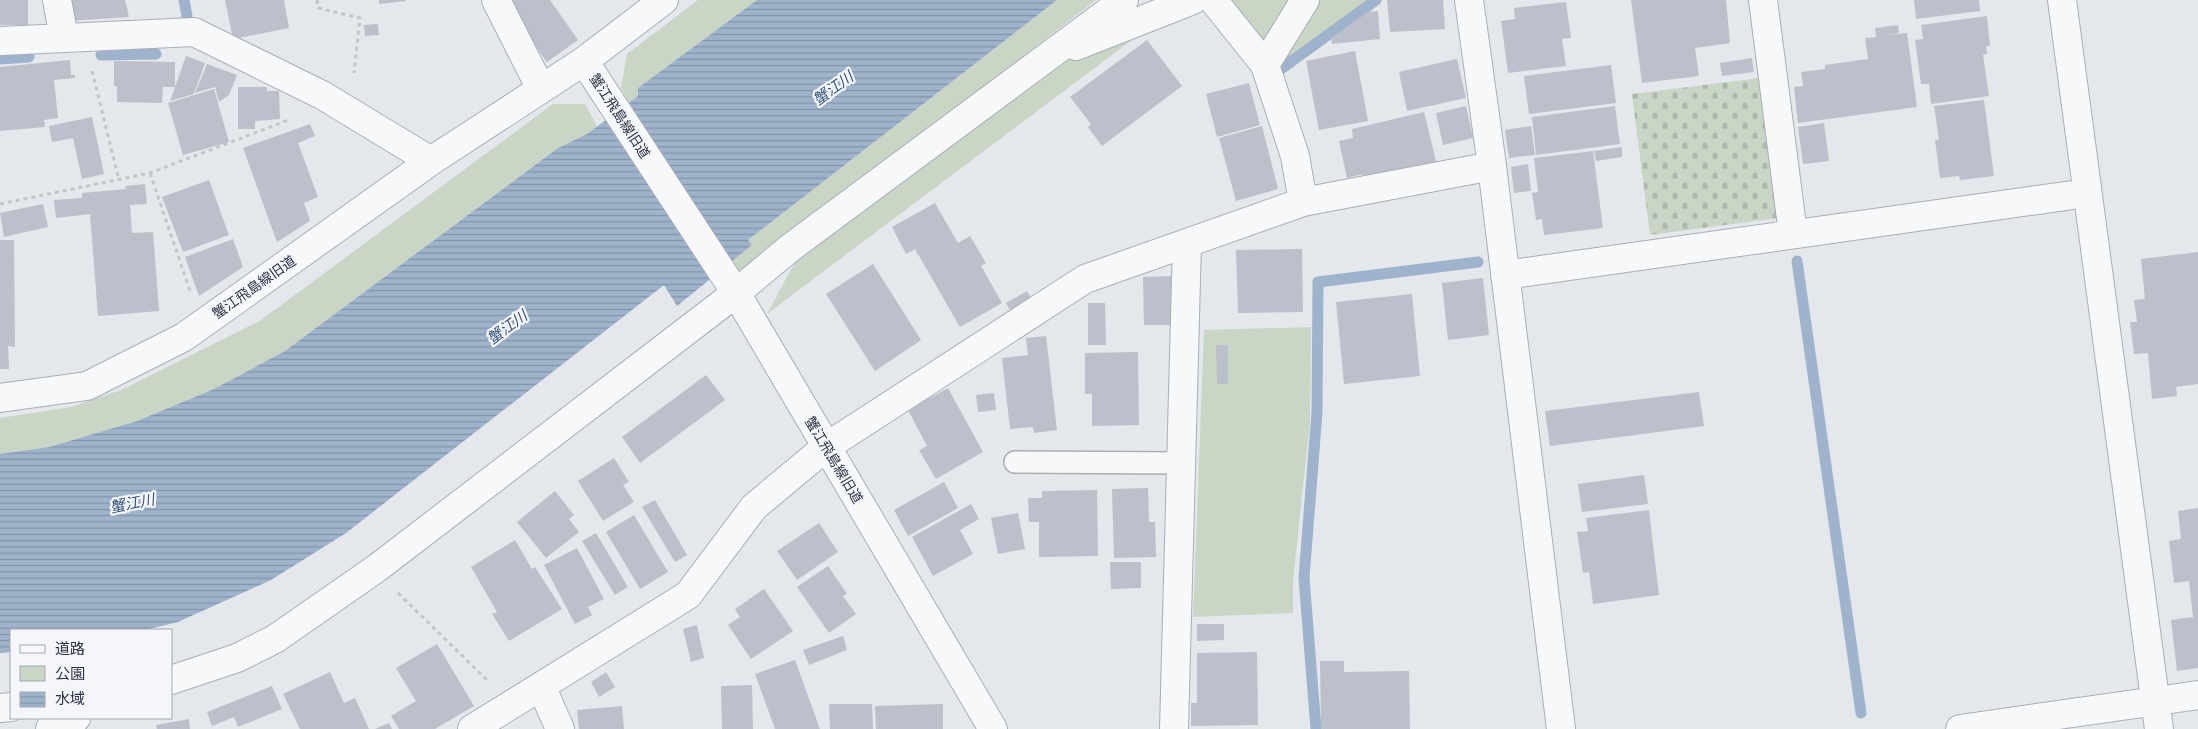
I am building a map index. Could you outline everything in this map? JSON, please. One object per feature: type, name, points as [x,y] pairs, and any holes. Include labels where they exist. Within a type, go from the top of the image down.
[{"type":"street","points":[[57,0],[74,38]]},
{"type":"street","points":[[496,0],[541,89]]},
{"type":"street","points":[[584,61],[664,0]]},
{"type":"street","points":[[172,680],[237,658],[275,639],[377,568],[732,288],[790,248],[1124,0]]},
{"type":"street","points":[[1047,57],[1193,0]]},
{"type":"street","points":[[1213,0],[1264,65],[1295,156],[1303,202]]},
{"type":"street","points":[[1264,65],[1305,0]]},
{"type":"street","points":[[1469,0],[1492,166],[1561,729]]},
{"type":"street","points":[[1763,0],[1793,234]]},
{"type":"street","points":[[2062,0],[2159,729]]},
{"type":"street","points":[[0,41],[194,32],[322,94],[431,161]]},
{"type":"street","name":"蟹江飛島線旧道","points":[[0,398],[87,386],[184,337],[431,161],[584,61],[732,288],[993,729]]},
{"type":"street","points":[[472,729],[688,595],[754,507],[826,448],[1085,279],[1303,202],[1492,166]]},
{"type":"street","points":[[1505,275],[2087,193]]},
{"type":"street","points":[[1174,729],[1187,243]]},
{"type":"street","points":[[541,686],[560,729]]},
{"type":"street","points":[[1960,729],[2198,695]]},
{"type":"street","points":[[50,729],[74,719]]},
{"type":"lane","points":[[1015,462],[1181,463]]},
{"type":"path","points":[[317,0],[318,8],[360,18],[354,83]]},
{"type":"path","points":[[74,38],[119,180]]},
{"type":"path","points":[[0,204],[150,174],[303,115],[322,94]]},
{"type":"path","points":[[150,174],[201,325]]},
{"type":"path","points":[[402,599],[512,704]]},
{"type":"green space","points":[[698,0],[757,0],[638,88],[638,96],[629,103],[621,88],[627,54]]},
{"type":"green space","points":[[1057,0],[1096,0],[746,270],[735,273],[730,263],[752,245],[748,240]]},
{"type":"green space","points":[[1231,0],[1294,0],[1267,47]]},
{"type":"green space","points":[[1313,0],[1370,0],[1274,68]]},
{"type":"green space","points":[[1152,25],[767,314],[794,264],[1050,67]]},
{"type":"green space","points":[[1760,78],[1778,218],[1650,235],[1632,94]]},
{"type":"green space","points":[[553,104],[585,104],[597,126],[587,134],[558,148],[285,351],[214,389],[137,421],[49,447],[0,454],[0,418],[71,407],[121,390],[261,320]]},
{"type":"green space","points":[[1311,327],[1310,422],[1293,580],[1293,613],[1193,617],[1204,330]]},
{"type":"water","name":"蟹江川","points":[[757,0],[1057,0],[748,240],[752,245],[677,306],[664,285],[346,533],[271,580],[178,622],[149,629],[10,629],[10,652],[0,653],[0,454],[49,447],[137,421],[214,389],[285,351],[558,148],[587,134],[638,96],[638,88]]},
{"type":"building","points":[[0,0],[28,0],[28,25],[0,25]]},
{"type":"building","points":[[64,0],[125,0],[129,17],[69,21]]},
{"type":"building","points":[[225,0],[284,0],[289,28],[233,39]]},
{"type":"building","points":[[379,0],[406,0],[406,1],[379,4]]},
{"type":"building","points":[[512,0],[550,0],[578,40],[547,62],[505,5]]},
{"type":"building","points":[[1387,0],[1443,0],[1445,29],[1390,32]]},
{"type":"building","points":[[1631,0],[1726,0],[1730,43],[1695,48],[1699,76],[1642,83]]},
{"type":"building","points":[[1914,0],[1979,0],[1980,11],[1916,19]]},
{"type":"building","points":[[1566,2],[1571,38],[1562,39],[1566,66],[1508,73],[1501,21],[1515,19],[1514,8]]},
{"type":"building","points":[[1378,11],[1380,39],[1332,44],[1331,38],[1368,12]]},
{"type":"building","points":[[1987,16],[1990,46],[1986,46],[1987,54],[1983,55],[1989,96],[1931,104],[1929,84],[1921,84],[1915,40],[1923,39],[1921,25]]},
{"type":"building","points":[[378,24],[379,35],[365,36],[364,25]]},
{"type":"building","points":[[1898,25],[1899,33],[1887,35],[1907,33],[1917,107],[1798,123],[1794,87],[1803,86],[1801,72],[1825,69],[1825,65],[1868,59],[1865,38],[1876,37],[1875,28]]},
{"type":"building","points":[[1147,40],[1182,86],[1102,146],[1088,127],[1091,124],[1070,97]]},
{"type":"building","points":[[1355,51],[1368,121],[1319,130],[1306,61]]},
{"type":"building","points":[[186,56],[205,63],[194,94],[170,101]]},
{"type":"building","points":[[1752,58],[1754,72],[1722,76],[1720,63]]},
{"type":"building","points":[[1457,59],[1466,98],[1407,111],[1399,72]]},
{"type":"building","points":[[70,60],[71,75],[75,75],[75,78],[54,80],[58,118],[44,120],[45,127],[0,131],[0,67]]},
{"type":"building","points":[[114,61],[175,62],[175,87],[163,87],[162,103],[117,102],[117,86],[114,86]]},
{"type":"building","points":[[207,64],[237,75],[229,95],[219,102],[215,87],[195,93]]},
{"type":"building","points":[[1611,65],[1616,103],[1529,114],[1524,76]]},
{"type":"building","points":[[1249,83],[1260,125],[1217,137],[1206,94]]},
{"type":"building","points":[[238,87],[267,87],[267,91],[279,91],[280,119],[255,121],[255,129],[238,129]]},
{"type":"building","points":[[214,89],[229,142],[183,155],[168,103]]},
{"type":"building","points":[[1984,100],[1994,176],[1960,180],[1959,176],[1940,178],[1935,140],[1939,140],[1934,106]]},
{"type":"building","points":[[1466,106],[1473,138],[1443,145],[1436,113]]},
{"type":"building","points":[[1615,106],[1620,144],[1536,155],[1532,117]]},
{"type":"building","points":[[1424,112],[1437,165],[1365,182],[1363,174],[1347,178],[1339,141],[1353,138],[1352,129]]},
{"type":"building","points":[[92,117],[104,174],[82,179],[73,138],[52,142],[49,126]]},
{"type":"building","points":[[1824,123],[1829,161],[1803,164],[1798,127]]},
{"type":"building","points":[[310,124],[315,136],[298,143],[318,197],[304,203],[310,221],[277,242],[243,148]]},
{"type":"building","points":[[1262,126],[1278,189],[1236,201],[1219,138]]},
{"type":"building","points":[[1531,126],[1535,155],[1509,158],[1505,130]]},
{"type":"building","points":[[1622,147],[1622,157],[1596,161],[1594,151]]},
{"type":"building","points":[[1593,151],[1603,228],[1544,235],[1542,219],[1536,220],[1532,193],[1538,192],[1534,158]]},
{"type":"building","points":[[1528,164],[1531,191],[1514,193],[1511,167]]},
{"type":"building","points":[[209,180],[229,235],[183,252],[162,197]]},
{"type":"building","points":[[145,184],[147,204],[130,205],[132,233],[153,232],[159,311],[98,316],[90,214],[56,218],[54,200],[82,198],[82,193],[126,189],[125,186]]},
{"type":"building","points":[[935,203],[958,243],[970,236],[986,263],[981,266],[1002,303],[960,327],[915,249],[906,254],[892,227]]},
{"type":"building","points":[[43,204],[48,227],[4,237],[0,213]]},
{"type":"building","points":[[233,239],[243,267],[199,296],[185,257]]},
{"type":"building","points":[[0,240],[14,240],[15,347],[8,346],[9,369],[0,369]]},
{"type":"building","points":[[1302,249],[1303,312],[1238,313],[1236,250]]},
{"type":"building","points":[[2198,252],[2198,384],[2176,387],[2177,396],[2152,399],[2148,353],[2134,354],[2130,322],[2137,322],[2134,300],[2145,299],[2141,259]]},
{"type":"building","points":[[873,264],[921,340],[875,371],[826,294]]},
{"type":"building","points":[[1171,276],[1172,325],[1144,325],[1143,277]]},
{"type":"building","points":[[1483,278],[1489,335],[1448,340],[1442,283]]},
{"type":"building","points":[[1027,291],[1032,300],[1011,312],[1006,303]]},
{"type":"building","points":[[1412,294],[1420,376],[1344,384],[1336,302]]},
{"type":"building","points":[[1088,303],[1105,303],[1106,345],[1088,345]]},
{"type":"building","points":[[1046,336],[1057,430],[1034,433],[1033,427],[1010,429],[1002,358],[1028,355],[1026,338]]},
{"type":"building","points":[[1216,345],[1228,345],[1228,384],[1217,384]]},
{"type":"building","points":[[1138,352],[1139,425],[1092,426],[1092,394],[1085,394],[1085,353]]},
{"type":"building","points":[[706,375],[725,400],[640,463],[622,437]]},
{"type":"building","points":[[948,388],[983,452],[936,479],[919,450],[927,446],[908,410]]},
{"type":"building","points":[[1699,392],[1704,426],[1550,446],[1545,411]]},
{"type":"building","points":[[994,393],[996,410],[978,412],[976,395]]},
{"type":"building","points":[[614,458],[629,482],[623,485],[634,502],[603,521],[578,481]]},
{"type":"building","points":[[1644,475],[1648,504],[1582,512],[1578,484]]},
{"type":"building","points":[[944,482],[958,508],[908,536],[894,510]]},
{"type":"building","points":[[1148,488],[1149,522],[1155,522],[1156,557],[1114,558],[1112,489]]},
{"type":"building","points":[[1097,490],[1098,556],[1039,557],[1039,522],[1029,522],[1028,498],[1042,498],[1042,491]]},
{"type":"building","points":[[555,491],[574,515],[569,519],[579,532],[546,558],[517,522]]},
{"type":"building","points":[[655,500],[687,555],[675,562],[642,507]]},
{"type":"building","points":[[971,504],[979,519],[960,530],[973,554],[933,576],[912,537]]},
{"type":"building","points":[[2198,508],[2198,668],[2177,671],[2171,620],[2193,617],[2189,581],[2174,583],[2169,541],[2181,539],[2178,511]]},
{"type":"building","points":[[1649,510],[1659,595],[1593,604],[1589,572],[1583,573],[1577,532],[1588,531],[1586,518]]},
{"type":"building","points":[[1018,513],[1025,549],[998,554],[991,518]]},
{"type":"building","points":[[634,515],[668,572],[640,589],[606,532]]},
{"type":"building","points":[[819,523],[838,552],[797,580],[777,551]]},
{"type":"building","points":[[596,533],[628,587],[615,595],[582,541]]},
{"type":"building","points":[[515,540],[532,569],[535,567],[562,609],[509,641],[492,614],[497,612],[471,567]]},
{"type":"building","points":[[577,548],[604,599],[588,607],[592,615],[575,624],[544,565]]},
{"type":"building","points":[[1110,562],[1141,562],[1141,588],[1111,589]]},
{"type":"building","points":[[828,566],[847,594],[843,596],[856,614],[829,633],[797,587]]},
{"type":"building","points":[[764,589],[793,631],[751,659],[728,625],[740,617],[735,609]]},
{"type":"building","points":[[1197,624],[1224,624],[1224,640],[1197,641]]},
{"type":"building","points":[[697,625],[704,658],[691,662],[683,629]]},
{"type":"building","points":[[843,636],[847,650],[809,665],[803,650]]},
{"type":"building","points":[[437,644],[474,706],[435,729],[399,729],[391,716],[416,701],[396,668]]},
{"type":"building","points":[[1257,652],[1258,725],[1191,726],[1191,703],[1197,703],[1197,653]]},
{"type":"building","points":[[795,660],[820,729],[775,729],[755,674]]},
{"type":"building","points":[[1320,661],[1344,661],[1344,672],[1409,671],[1410,729],[1321,729]]},
{"type":"building","points":[[330,672],[344,703],[355,698],[369,729],[300,729],[283,694]]},
{"type":"building","points":[[606,672],[615,687],[599,697],[591,682]]},
{"type":"building","points":[[752,685],[753,729],[722,729],[721,686]]},
{"type":"building","points":[[272,686],[282,709],[238,727],[234,717],[212,726],[207,712]]},
{"type":"building","points":[[829,704],[872,704],[873,729],[830,729]]},
{"type":"building","points":[[943,704],[943,729],[876,729],[875,706]]},
{"type":"building","points":[[622,706],[624,729],[579,729],[577,710]]},
{"type":"building","points":[[189,719],[190,729],[157,729],[156,725]]},
{"type":"building","points":[[389,723],[392,729],[375,729]]},
{"type":"waterway","points":[[184,0],[187,16]]},
{"type":"waterway","points":[[1275,78],[1274,74],[1376,0]]},
{"type":"waterway","points":[[101,55],[156,54]]},
{"type":"waterway","points":[[0,59],[29,57]]},
{"type":"waterway","points":[[1797,261],[1861,713]]},
{"type":"waterway","points":[[1316,729],[1304,578],[1317,412],[1318,282],[1478,262]]}]
